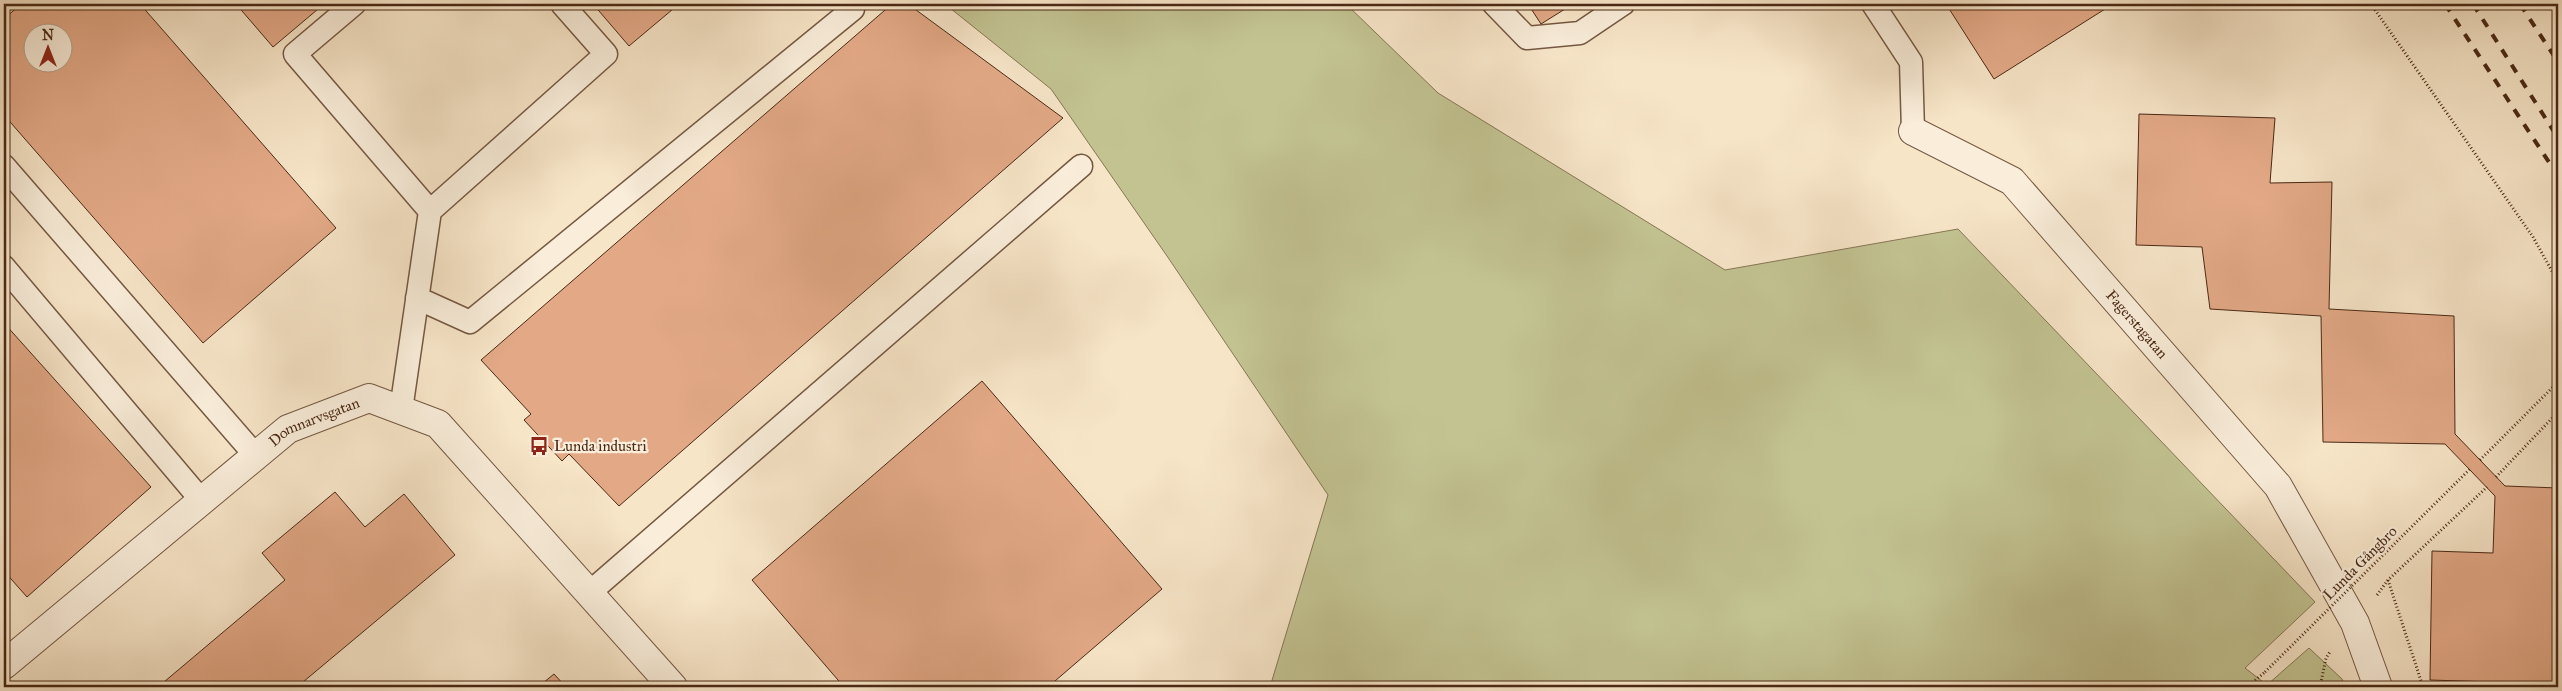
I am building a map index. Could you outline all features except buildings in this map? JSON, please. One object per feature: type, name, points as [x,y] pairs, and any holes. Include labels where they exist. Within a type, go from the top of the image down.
[{"type":"street","name":"Fagerstagatan","points":[[1913,131],[2012,181],[2278,486],[2355,623],[2378,687]]},
{"type":"street","name":"Domnarvsgatan","points":[[4,665],[288,429],[369,398],[438,424],[673,687]]},
{"type":"lane","points":[[354,4],[295,54],[430,211]]},
{"type":"lane","points":[[401,410],[430,211],[606,54],[562,4]]},
{"type":"lane","points":[[1494,4],[1527,38],[1580,33],[1623,4]]},
{"type":"lane","name":"Fagerstagatan","points":[[1875,5],[1911,62],[1913,131]]},
{"type":"lane","points":[[417,298],[470,322],[854,9]]},
{"type":"lane","points":[[4,166],[256,456]]},
{"type":"lane","points":[[589,593],[1081,166]]},
{"type":"lane","points":[[4,267],[202,500]]},
{"type":"path","points":[[2371,4],[2533,237],[2558,282]]},
{"type":"path","points":[[2480,460],[2558,382]]},
{"type":"path","points":[[2496,477],[2558,412]]},
{"type":"path","name":"Lunda Gångbro","points":[[2247,687],[2265,672],[2470,469]]},
{"type":"path","points":[[2320,687],[2326,658],[2388,580],[2486,487]]},
{"type":"path","points":[[2388,580],[2423,687]]},
{"type":"green space","points":[[945,4],[1346,4],[1438,93],[1725,270],[1958,229],[2315,602],[2245,668],[2267,685],[2309,648],[2342,679],[2345,687],[1270,687],[1328,495],[1167,256],[1051,89]]},
{"type":"railway","points":[[2445,4],[2558,176]]},
{"type":"railway","points":[[2473,4],[2558,138]]},
{"type":"railway","points":[[2520,4],[2558,62]]},
{"type":"railway","points":[[2551,4],[2558,16]]},
{"type":"place","name":"Lunda industri","points":[[539,446]]}]
